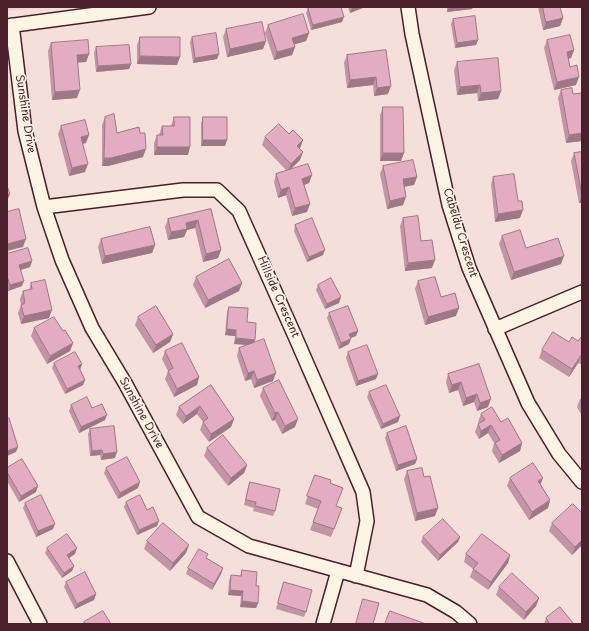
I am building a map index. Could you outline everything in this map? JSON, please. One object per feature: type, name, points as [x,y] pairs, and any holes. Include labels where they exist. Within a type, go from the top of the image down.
[{"type":"street","points":[[9,25],[149,7]]},
{"type":"street","name":"Cabeldu Crescent","points":[[408,7],[412,34],[449,205],[469,268],[528,403],[559,454],[582,482]]},
{"type":"street","name":"Sunshine Drive","points":[[9,25],[25,131],[44,207],[62,260],[92,328],[125,383],[198,517],[249,546],[427,595],[456,612],[470,624]]},
{"type":"street","name":"Hillside Crescent","points":[[44,207],[183,190],[217,190],[239,211],[363,492],[367,521],[356,576]]},
{"type":"street","points":[[495,329],[582,292]]},
{"type":"street","points":[[7,561],[40,624]]},
{"type":"street","points":[[324,624],[338,571]]},
{"type":"shaded area","points":[[7,7],[42,7],[7,11]]},
{"type":"building","points":[[308,7],[341,7],[344,17],[313,25]]},
{"type":"building","points":[[543,7],[560,7],[563,18],[546,22]]},
{"type":"building","points":[[303,14],[309,33],[292,38],[295,47],[277,52],[268,25]]},
{"type":"building","points":[[475,16],[478,40],[457,43],[453,19]]},
{"type":"building","points":[[262,22],[266,41],[230,49],[226,29]]},
{"type":"building","points":[[216,33],[219,54],[195,58],[192,37]]},
{"type":"building","points":[[570,35],[574,50],[567,52],[570,67],[577,65],[579,77],[557,82],[547,40]]},
{"type":"building","points":[[140,37],[180,37],[180,57],[140,56]]},
{"type":"building","points":[[88,40],[89,54],[77,55],[80,90],[55,92],[51,43]]},
{"type":"building","points":[[129,45],[131,64],[98,66],[96,47]]},
{"type":"building","points":[[386,50],[391,86],[377,88],[376,77],[350,80],[347,55]]},
{"type":"building","points":[[498,58],[501,91],[481,93],[480,85],[460,87],[457,62]]},
{"type":"building","points":[[572,88],[573,94],[582,93],[582,133],[569,135],[561,90]]},
{"type":"building","points":[[383,107],[403,107],[404,153],[383,153]]},
{"type":"building","points":[[114,114],[117,133],[139,127],[140,133],[145,133],[146,149],[111,158],[104,158],[105,117]]},
{"type":"building","points":[[174,117],[190,117],[190,147],[157,147],[157,135],[163,135],[162,126],[174,126]]},
{"type":"building","points":[[203,117],[227,117],[227,140],[203,140]]},
{"type":"building","points":[[85,120],[89,135],[81,137],[88,164],[72,168],[61,126]]},
{"type":"building","points":[[279,124],[289,134],[293,130],[303,140],[297,146],[303,152],[291,164],[265,137]]},
{"type":"building","points":[[582,152],[582,195],[574,153]]},
{"type":"building","points":[[413,160],[417,177],[403,179],[406,197],[390,201],[383,166]]},
{"type":"building","points":[[308,164],[312,175],[302,179],[310,204],[295,208],[289,187],[281,190],[276,174]]},
{"type":"building","points":[[514,174],[518,201],[522,201],[523,210],[498,214],[493,177]]},
{"type":"building","points":[[7,186],[10,194],[7,195]]},
{"type":"building","points":[[19,209],[26,239],[7,244],[7,212]]},
{"type":"building","points":[[211,209],[221,250],[206,254],[198,220],[186,223],[187,229],[171,232],[168,219]]},
{"type":"building","points":[[418,216],[421,241],[432,240],[435,260],[408,263],[403,218]]},
{"type":"building","points":[[312,218],[325,250],[309,257],[295,225]]},
{"type":"building","points":[[150,227],[155,245],[105,256],[101,239]]},
{"type":"building","points":[[520,230],[526,248],[558,238],[564,256],[514,272],[502,236]]},
{"type":"building","points":[[28,248],[32,261],[19,265],[24,281],[10,285],[7,276],[7,254]]},
{"type":"building","points":[[229,259],[242,283],[208,300],[196,277]]},
{"type":"building","points":[[435,277],[441,297],[455,293],[459,308],[428,317],[418,281]]},
{"type":"building","points":[[331,278],[341,297],[327,304],[318,285]]},
{"type":"building","points":[[45,280],[52,310],[24,316],[21,305],[25,303],[23,291],[32,289],[31,283]]},
{"type":"building","points":[[156,306],[173,334],[156,345],[138,317]]},
{"type":"building","points":[[348,306],[358,331],[349,334],[351,339],[341,343],[329,313]]},
{"type":"building","points":[[229,307],[248,308],[247,322],[256,323],[255,340],[236,338],[236,330],[227,329]]},
{"type":"building","points":[[54,317],[63,331],[65,330],[73,343],[50,356],[34,328]]},
{"type":"building","points":[[553,332],[569,342],[572,337],[578,341],[582,336],[582,355],[572,369],[542,350]]},
{"type":"building","points":[[264,339],[276,373],[257,380],[254,371],[248,373],[239,348]]},
{"type":"building","points":[[182,343],[199,377],[177,389],[168,371],[173,368],[165,351]]},
{"type":"building","points":[[367,345],[378,374],[358,381],[348,352]]},
{"type":"building","points":[[75,352],[82,364],[78,366],[85,380],[67,389],[54,363]]},
{"type":"building","points":[[479,364],[491,399],[480,403],[477,394],[466,398],[461,382],[452,385],[448,374]]},
{"type":"building","points":[[279,380],[298,419],[285,426],[278,412],[275,413],[263,388]]},
{"type":"building","points":[[211,385],[234,419],[211,434],[203,422],[208,418],[200,406],[186,416],[179,407]]},
{"type":"building","points":[[386,385],[400,416],[383,424],[369,392]]},
{"type":"building","points":[[87,397],[92,408],[102,404],[107,415],[81,427],[71,405]]},
{"type":"building","points":[[492,407],[501,422],[508,418],[522,443],[502,455],[495,443],[500,440],[491,425],[481,431],[478,424],[485,420],[481,414]]},
{"type":"building","points":[[9,418],[18,447],[7,451],[7,419]]},
{"type":"building","points":[[114,426],[117,452],[103,454],[102,450],[92,451],[90,429]]},
{"type":"building","points":[[406,426],[417,459],[398,465],[387,433]]},
{"type":"building","points":[[223,435],[247,465],[231,478],[207,448]]},
{"type":"building","points":[[127,457],[140,482],[120,493],[106,468]]},
{"type":"building","points":[[22,459],[38,486],[21,496],[7,472],[7,468]]},
{"type":"building","points":[[533,463],[543,478],[538,481],[550,500],[532,512],[510,478]]},
{"type":"building","points":[[422,468],[424,477],[430,476],[438,508],[417,513],[407,471]]},
{"type":"building","points":[[315,475],[331,480],[330,483],[343,488],[336,506],[342,508],[334,529],[313,522],[321,501],[307,496]]},
{"type":"building","points":[[250,482],[280,489],[275,511],[255,506],[256,502],[246,500]]},
{"type":"building","points":[[41,495],[55,524],[38,531],[25,503]]},
{"type":"building","points":[[140,495],[147,510],[153,507],[159,521],[139,530],[126,502]]},
{"type":"building","points":[[573,504],[582,513],[582,540],[575,547],[552,523]]},
{"type":"building","points":[[443,519],[460,537],[440,555],[423,537]]},
{"type":"building","points":[[163,523],[189,545],[173,563],[147,541]]},
{"type":"building","points":[[67,534],[77,548],[67,555],[74,566],[64,573],[47,548]]},
{"type":"building","points":[[482,534],[510,555],[491,582],[473,569],[478,563],[466,554]]},
{"type":"building","points":[[199,549],[208,554],[206,558],[223,568],[214,584],[188,568]]},
{"type":"building","points":[[242,570],[257,572],[256,586],[259,586],[258,603],[242,601],[243,591],[230,590],[231,575],[241,576]]},
{"type":"building","points":[[85,572],[96,594],[77,604],[66,582]]},
{"type":"building","points":[[512,573],[539,598],[526,612],[499,587]]},
{"type":"building","points":[[284,582],[312,590],[306,612],[278,603]]},
{"type":"building","points":[[363,599],[379,603],[373,624],[356,624]]},
{"type":"building","points":[[560,607],[574,624],[550,624],[546,618]]},
{"type":"building","points":[[103,611],[111,624],[85,624],[84,622]]},
{"type":"building","points":[[390,611],[426,624],[385,624]]}]
